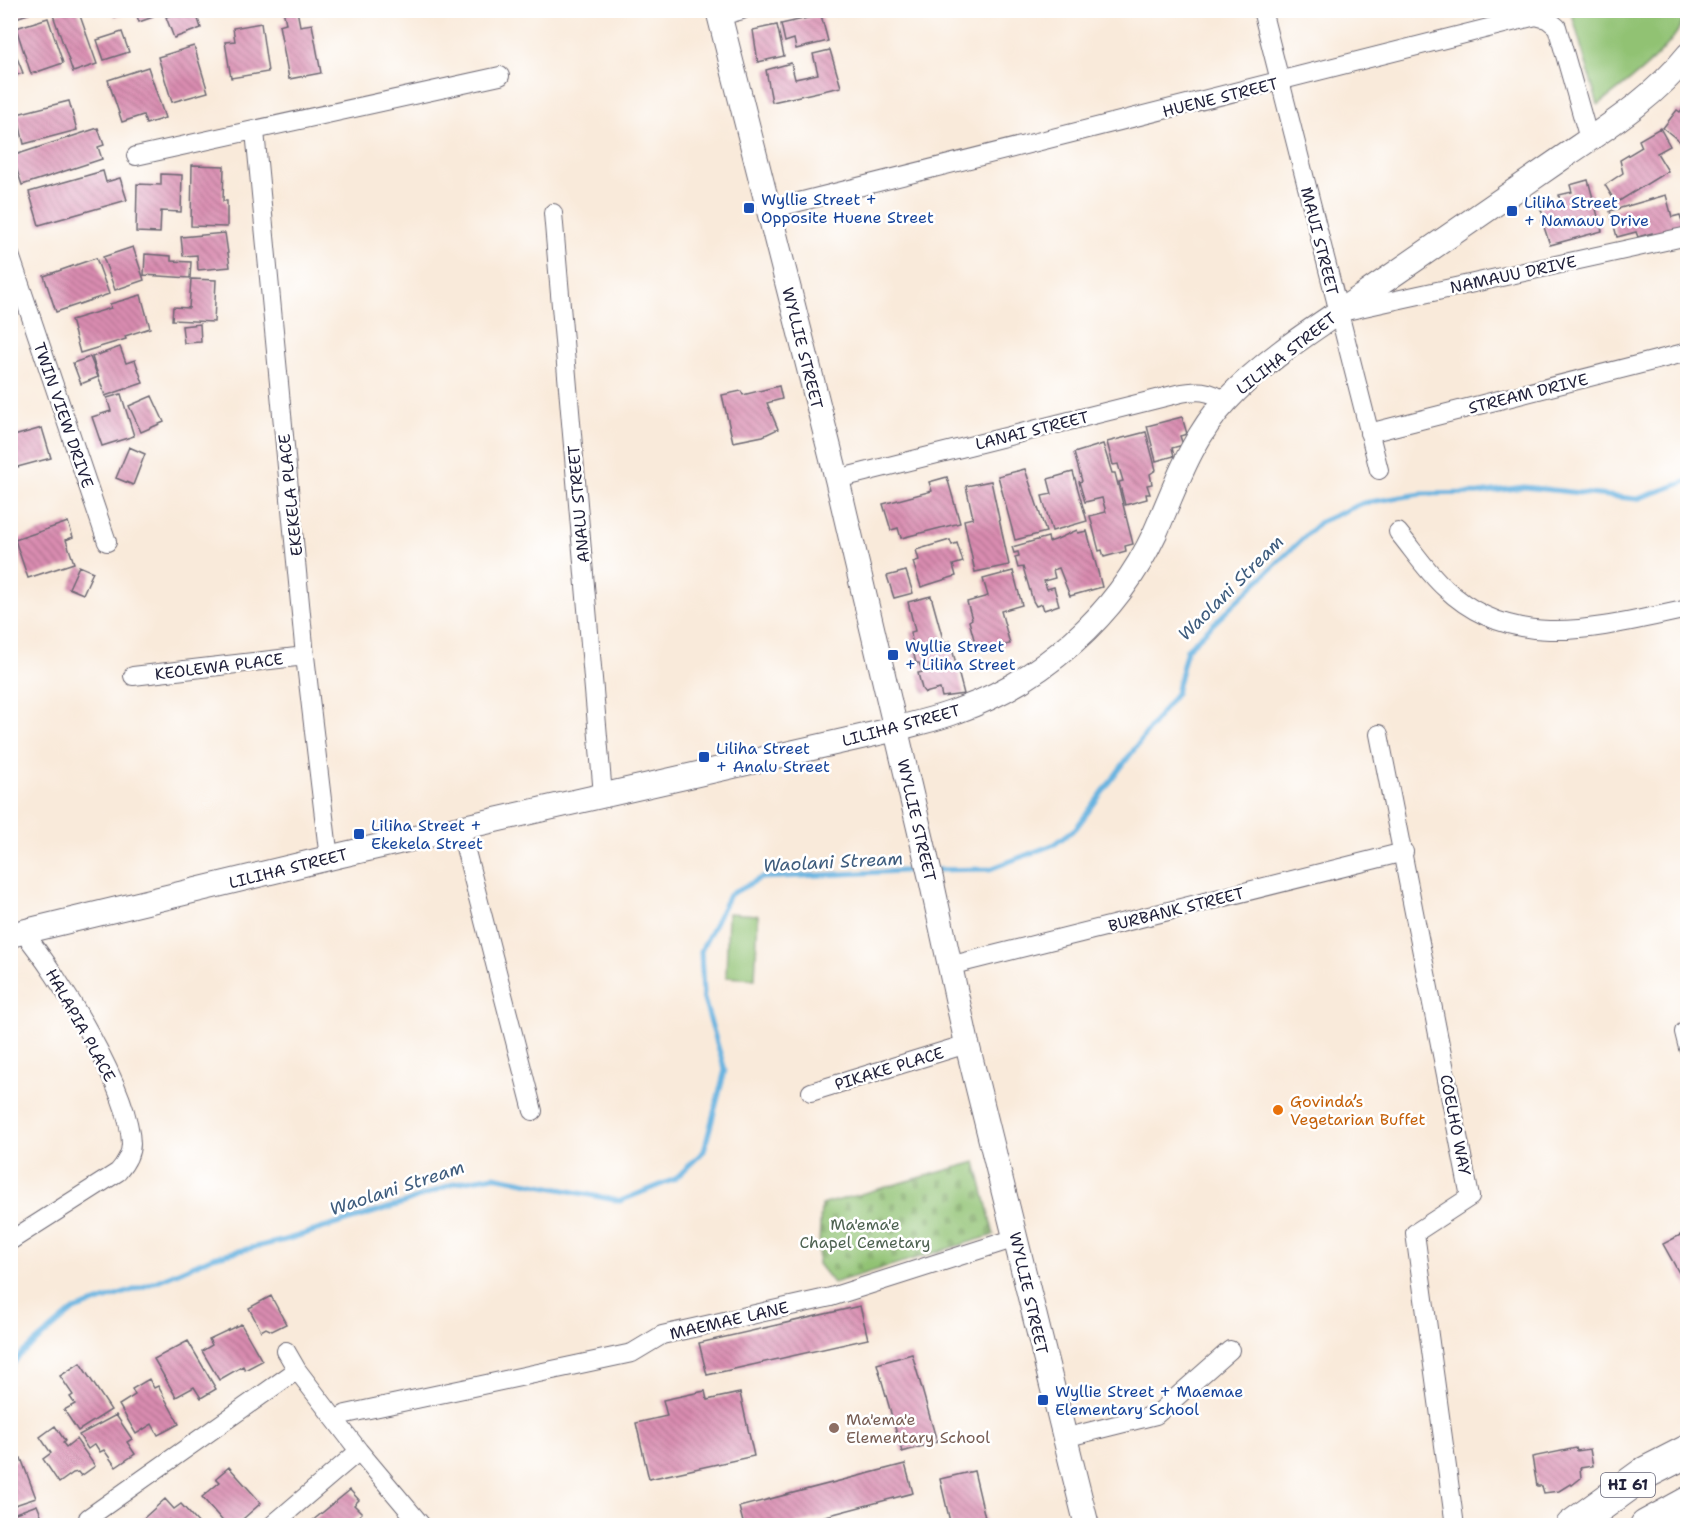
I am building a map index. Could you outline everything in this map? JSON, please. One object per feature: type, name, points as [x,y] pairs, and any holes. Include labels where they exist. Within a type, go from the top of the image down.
[{"type":"highway","name":"HI 61","points":[[1572,1526],[1645,1473],[1688,1451]]},
{"type":"highway","name":"HI 61","points":[[1647,1526],[1688,1503]]},
{"type":"street","name":"MAUI STREET","points":[[1262,10],[1379,470]]},
{"type":"street","name":"WYLLIE STREET","points":[[727,12],[767,210],[837,479],[931,879],[948,966],[1064,1438],[1088,1526]]},
{"type":"street","name":"HUENE STREET","points":[[767,210],[1536,16],[1547,19],[1557,27],[1589,139]]},
{"type":"street","name":"LILIHA STREET","points":[[17,934],[460,828],[896,729],[957,711],[1018,683],[1047,663],[1083,632],[1110,604],[1141,558],[1185,463],[1226,402],[1273,360],[1642,101],[1688,55]]},
{"type":"street","points":[[136,156],[500,76]]},
{"type":"street","name":"EKEKELA PLACE","points":[[255,131],[305,656],[329,859]]},
{"type":"street","name":"ANALU STREET","points":[[553,213],[603,795]]},
{"type":"street","name":"NAMAUU DRIVE","points":[[1338,313],[1688,236]]},
{"type":"street","name":"TWIN VIEW DRIVE","points":[[10,255],[107,542]]},
{"type":"street","name":"STREAM DRIVE","points":[[1369,433],[1688,352]]},
{"type":"street","name":"LANAI STREET","points":[[837,479],[1177,394],[1205,390],[1217,394],[1226,402]]},
{"type":"street","points":[[1398,532],[1445,589],[1476,610],[1530,631],[1568,631],[1605,626],[1688,609]]},
{"type":"street","name":"KEOLEWA PLACE","points":[[133,676],[305,656]]},
{"type":"street","name":"COELHO WAY","points":[[1379,734],[1470,1197],[1415,1233],[1455,1526]]},
{"type":"street","points":[[460,828],[533,1111]]},
{"type":"street","name":"BURBANK STREET","points":[[948,966],[1404,852]]},
{"type":"street","name":"HALAPIA PLACE","points":[[10,1241],[118,1172],[124,1166],[131,1146],[124,1110],[108,1068],[41,954],[17,934]]},
{"type":"street","name":"PIKAKE PLACE","points":[[811,1092],[967,1044]]},
{"type":"street","name":"MAEMAE LANE","points":[[337,1419],[346,1414],[632,1353],[662,1335],[831,1297],[1016,1238]]},
{"type":"street","points":[[1064,1438],[1156,1414],[1230,1350]]},
{"type":"street","points":[[286,1351],[297,1370],[337,1419],[358,1451],[422,1526]]},
{"type":"street","points":[[87,1518],[297,1370]]},
{"type":"street","points":[[271,1526],[358,1451]]},
{"type":"green space","points":[[1687,10],[1682,24],[1663,50],[1598,105],[1571,11]]},
{"type":"green space","points":[[728,913],[758,915],[755,979],[726,977]]},
{"type":"green space","name":"Ma'ema'e Chapel Cemetary","points":[[976,1162],[994,1235],[833,1283],[818,1264],[821,1205]]},
{"type":"building","points":[[10,10],[30,10],[31,13],[10,20]]},
{"type":"building","points":[[66,10],[78,10],[97,64],[73,72],[53,15]]},
{"type":"building","points":[[113,10],[132,10],[133,11],[115,17]]},
{"type":"building","points":[[135,10],[151,10],[153,17],[139,22]]},
{"type":"building","points":[[184,10],[195,10],[201,28],[174,38],[166,17]]},
{"type":"building","points":[[283,10],[297,10],[300,26],[312,24],[321,73],[289,79],[279,25],[286,23]]},
{"type":"building","points":[[821,15],[828,41],[796,49],[794,39],[785,42],[781,24]]},
{"type":"building","points":[[48,18],[63,63],[31,74],[16,28]]},
{"type":"building","points":[[261,23],[268,72],[231,78],[225,42],[235,41],[233,28]]},
{"type":"building","points":[[777,25],[784,56],[758,62],[753,30]]},
{"type":"building","points":[[122,32],[129,52],[104,60],[97,40]]},
{"type":"building","points":[[10,40],[23,73],[10,77]]},
{"type":"building","points":[[194,46],[208,92],[172,102],[158,57]]},
{"type":"building","points":[[830,50],[841,87],[772,102],[766,70],[791,63],[795,79],[818,74],[813,54]]},
{"type":"building","points":[[148,67],[165,118],[146,124],[143,115],[122,122],[108,80]]},
{"type":"building","points":[[69,101],[77,130],[24,144],[17,114]]},
{"type":"building","points":[[1685,106],[1688,108],[1688,148],[1663,128],[1677,110],[1680,112]]},
{"type":"building","points":[[98,128],[104,145],[98,147],[102,159],[22,185],[12,156]]},
{"type":"building","points":[[1660,128],[1670,146],[1657,153],[1668,171],[1616,203],[1605,185],[1623,173],[1620,160],[1642,147],[1639,140]]},
{"type":"building","points":[[192,165],[224,166],[223,201],[227,201],[227,227],[191,226]]},
{"type":"building","points":[[103,171],[106,182],[120,178],[127,200],[39,225],[29,192]]},
{"type":"building","points":[[161,174],[182,175],[181,212],[161,211],[160,233],[136,232],[137,184],[161,185]]},
{"type":"building","points":[[1588,180],[1602,231],[1550,245],[1540,207],[1560,201],[1559,195],[1572,192],[1570,185]]},
{"type":"building","points":[[1666,195],[1672,217],[1680,215],[1684,228],[1653,237],[1652,233],[1638,237],[1636,232],[1617,237],[1610,211]]},
{"type":"building","points":[[225,233],[230,267],[198,270],[197,255],[183,256],[181,237]]},
{"type":"building","points":[[133,247],[144,280],[115,290],[103,257]]},
{"type":"building","points":[[145,254],[171,256],[171,261],[191,262],[190,278],[144,275]]},
{"type":"building","points":[[96,258],[109,294],[56,312],[44,276]]},
{"type":"building","points":[[191,279],[216,280],[214,322],[172,320],[173,307],[189,308]]},
{"type":"building","points":[[141,295],[150,328],[125,336],[126,339],[80,353],[71,320],[111,308],[110,304]]},
{"type":"building","points":[[200,324],[201,342],[184,343],[182,326]]},
{"type":"building","points":[[120,347],[126,363],[135,360],[143,383],[105,396],[92,357]]},
{"type":"building","points":[[90,357],[98,377],[81,384],[73,363]]},
{"type":"building","points":[[779,386],[782,399],[767,403],[778,429],[763,436],[733,442],[722,395],[741,391],[743,395]]},
{"type":"building","points":[[121,394],[134,436],[102,446],[92,417],[111,411],[107,398]]},
{"type":"building","points":[[152,396],[164,422],[141,432],[129,406]]},
{"type":"building","points":[[1182,417],[1187,434],[1180,436],[1183,445],[1172,448],[1174,456],[1156,461],[1147,426]]},
{"type":"building","points":[[42,428],[51,458],[10,469],[10,437]]},
{"type":"building","points":[[1146,432],[1156,470],[1150,474],[1152,484],[1147,485],[1150,494],[1146,494],[1147,499],[1125,505],[1119,482],[1123,481],[1118,464],[1113,465],[1107,442]]},
{"type":"building","points":[[1103,444],[1112,473],[1115,473],[1133,544],[1125,546],[1126,551],[1104,557],[1102,550],[1099,551],[1090,516],[1106,512],[1102,498],[1085,502],[1074,453]]},
{"type":"building","points":[[129,447],[145,454],[133,485],[116,478]]},
{"type":"building","points":[[1025,469],[1046,532],[1015,540],[998,476]]},
{"type":"building","points":[[1073,472],[1087,521],[1052,531],[1042,496],[1052,494],[1048,479]]},
{"type":"building","points":[[947,477],[960,523],[901,538],[898,528],[891,530],[883,504],[932,491],[929,482]]},
{"type":"building","points":[[991,481],[1009,565],[975,572],[964,520],[973,518],[966,486]]},
{"type":"building","points":[[68,522],[73,537],[66,540],[74,563],[28,578],[15,540]]},
{"type":"building","points":[[1077,530],[1078,533],[1087,531],[1102,587],[1070,596],[1059,568],[1053,570],[1055,578],[1044,581],[1047,589],[1054,587],[1059,605],[1044,610],[1042,604],[1036,606],[1033,601],[1023,567],[1018,568],[1015,557],[1019,556],[1018,552],[1014,553],[1012,547],[1048,537],[1049,542]]},
{"type":"building","points":[[950,540],[952,545],[957,543],[963,562],[953,565],[956,576],[921,587],[913,562],[919,560],[916,550]]},
{"type":"building","points":[[79,566],[93,572],[83,594],[69,588]]},
{"type":"building","points":[[906,571],[913,593],[894,598],[887,576]]},
{"type":"building","points":[[1013,571],[1022,605],[1001,611],[1010,644],[977,650],[969,621],[972,619],[967,602],[988,596],[983,579]]},
{"type":"building","points":[[931,596],[944,643],[950,641],[964,694],[942,697],[940,689],[925,693],[922,689],[918,673],[923,672],[919,663],[916,663],[913,651],[911,632],[915,631],[908,602]]},
{"type":"building","points":[[1688,1231],[1688,1289],[1663,1244]]},
{"type":"building","points":[[271,1296],[286,1324],[272,1331],[266,1328],[261,1331],[249,1308]]},
{"type":"building","points":[[860,1306],[868,1339],[707,1375],[699,1343]]},
{"type":"building","points":[[241,1324],[262,1361],[245,1370],[243,1366],[219,1380],[202,1351],[212,1345],[209,1339]]},
{"type":"building","points":[[188,1341],[216,1389],[201,1398],[194,1387],[176,1397],[154,1359]]},
{"type":"building","points":[[912,1354],[937,1442],[902,1452],[877,1364]]},
{"type":"building","points":[[80,1363],[111,1410],[78,1431],[64,1410],[75,1404],[70,1397],[73,1395],[60,1376]]},
{"type":"building","points":[[149,1379],[154,1388],[158,1386],[179,1424],[158,1435],[152,1424],[136,1434],[119,1405],[135,1395],[132,1389]]},
{"type":"building","points":[[705,1391],[707,1400],[740,1393],[754,1456],[649,1479],[636,1423],[667,1416],[663,1400]]},
{"type":"building","points":[[116,1415],[132,1439],[127,1442],[135,1454],[116,1467],[104,1450],[100,1452],[95,1444],[88,1449],[79,1435]]},
{"type":"building","points":[[55,1426],[65,1441],[63,1443],[66,1447],[76,1439],[95,1466],[81,1476],[78,1472],[73,1473],[59,1483],[43,1459],[51,1453],[40,1437]]},
{"type":"building","points":[[1576,1448],[1577,1451],[1590,1449],[1593,1466],[1580,1468],[1581,1478],[1572,1485],[1559,1491],[1544,1493],[1542,1486],[1537,1486],[1532,1457]]},
{"type":"building","points":[[21,1458],[36,1498],[12,1506],[10,1462]]},
{"type":"building","points":[[905,1464],[913,1493],[788,1526],[744,1526],[739,1507]]},
{"type":"building","points":[[229,1467],[261,1503],[235,1526],[227,1526],[202,1497],[220,1482],[216,1478]]},
{"type":"building","points":[[974,1471],[987,1526],[951,1526],[940,1479]]},
{"type":"building","points":[[350,1490],[359,1500],[354,1505],[362,1513],[353,1521],[357,1526],[306,1526]]},
{"type":"building","points":[[165,1499],[174,1509],[181,1504],[201,1526],[174,1526],[169,1520],[167,1526],[135,1526]]},
{"type":"building","points":[[37,1505],[44,1522],[33,1526],[13,1526],[10,1515]]},
{"type":"waterway","name":"Waolani Stream","points":[[934,870],[990,869],[1055,844],[1076,828],[1176,693],[1187,649],[1320,522],[1363,503],[1421,494],[1479,493],[1524,487],[1637,499],[1688,481]]},
{"type":"waterway","name":"Waolani Stream","points":[[10,1368],[19,1356],[74,1310],[148,1285],[213,1257],[285,1240],[404,1203],[455,1183],[494,1176],[620,1201],[675,1179],[704,1151],[725,1070],[703,996],[701,951],[729,895],[761,878],[922,870]]},
{"type":"place","name":"Wyllie Street + Opposite Huene Street","points":[[749,208]]},
{"type":"place","name":"Liliha Street + Namauu Drive","points":[[1512,211]]},
{"type":"place","name":"Wyllie Street + Liliha Street","points":[[893,655]]},
{"type":"place","name":"Liliha Street + Analu Street","points":[[704,757]]},
{"type":"place","name":"Liliha Street + Ekekela Street","points":[[359,834]]},
{"type":"place","name":"Govinda’s Vegetarian Buffet","points":[[1278,1110]]},
{"type":"place","name":"Wyllie Street + Maemae Elementary School","points":[[1043,1400]]},
{"type":"place","name":"Ma'ema'e Elementary School","points":[[834,1428]]}]
